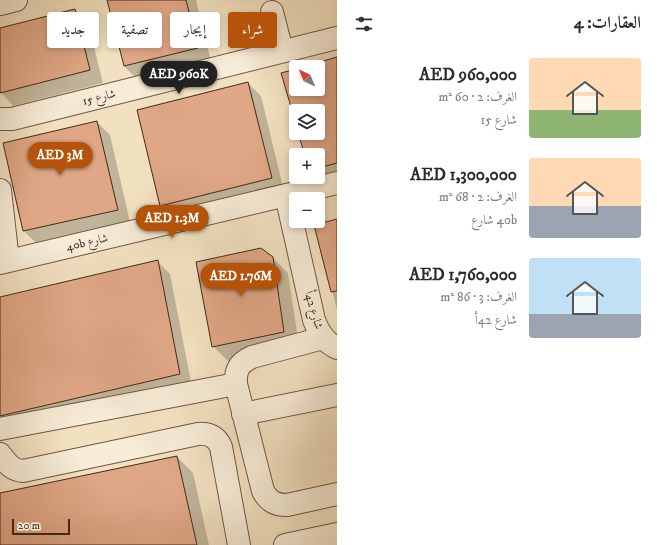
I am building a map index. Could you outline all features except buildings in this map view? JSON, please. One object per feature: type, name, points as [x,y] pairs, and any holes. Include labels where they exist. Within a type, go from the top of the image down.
[{"type":"street","points":[[0,4],[16,0]]},
{"type":"street","points":[[277,32],[282,51]]},
{"type":"street","name":"شارع 15","points":[[0,119],[12,118],[337,38]]},
{"type":"street","name":"40b شارع","points":[[4,262],[337,183]]},
{"type":"street","points":[[0,190],[4,262]]},
{"type":"street","name":"شارع 42أ","points":[[286,195],[314,320],[318,330],[330,343]]},
{"type":"street","points":[[330,343],[252,357],[244,361],[238,367],[235,375],[243,414],[263,491],[267,498],[273,503],[287,505],[337,494]]},
{"type":"street","points":[[0,428],[236,384]]},
{"type":"street","points":[[243,414],[337,395]]},
{"type":"street","points":[[0,454],[11,467],[23,471],[198,434],[210,435],[219,442],[221,447],[239,545]]},
{"type":"street","points":[[285,545],[337,534]]}]
